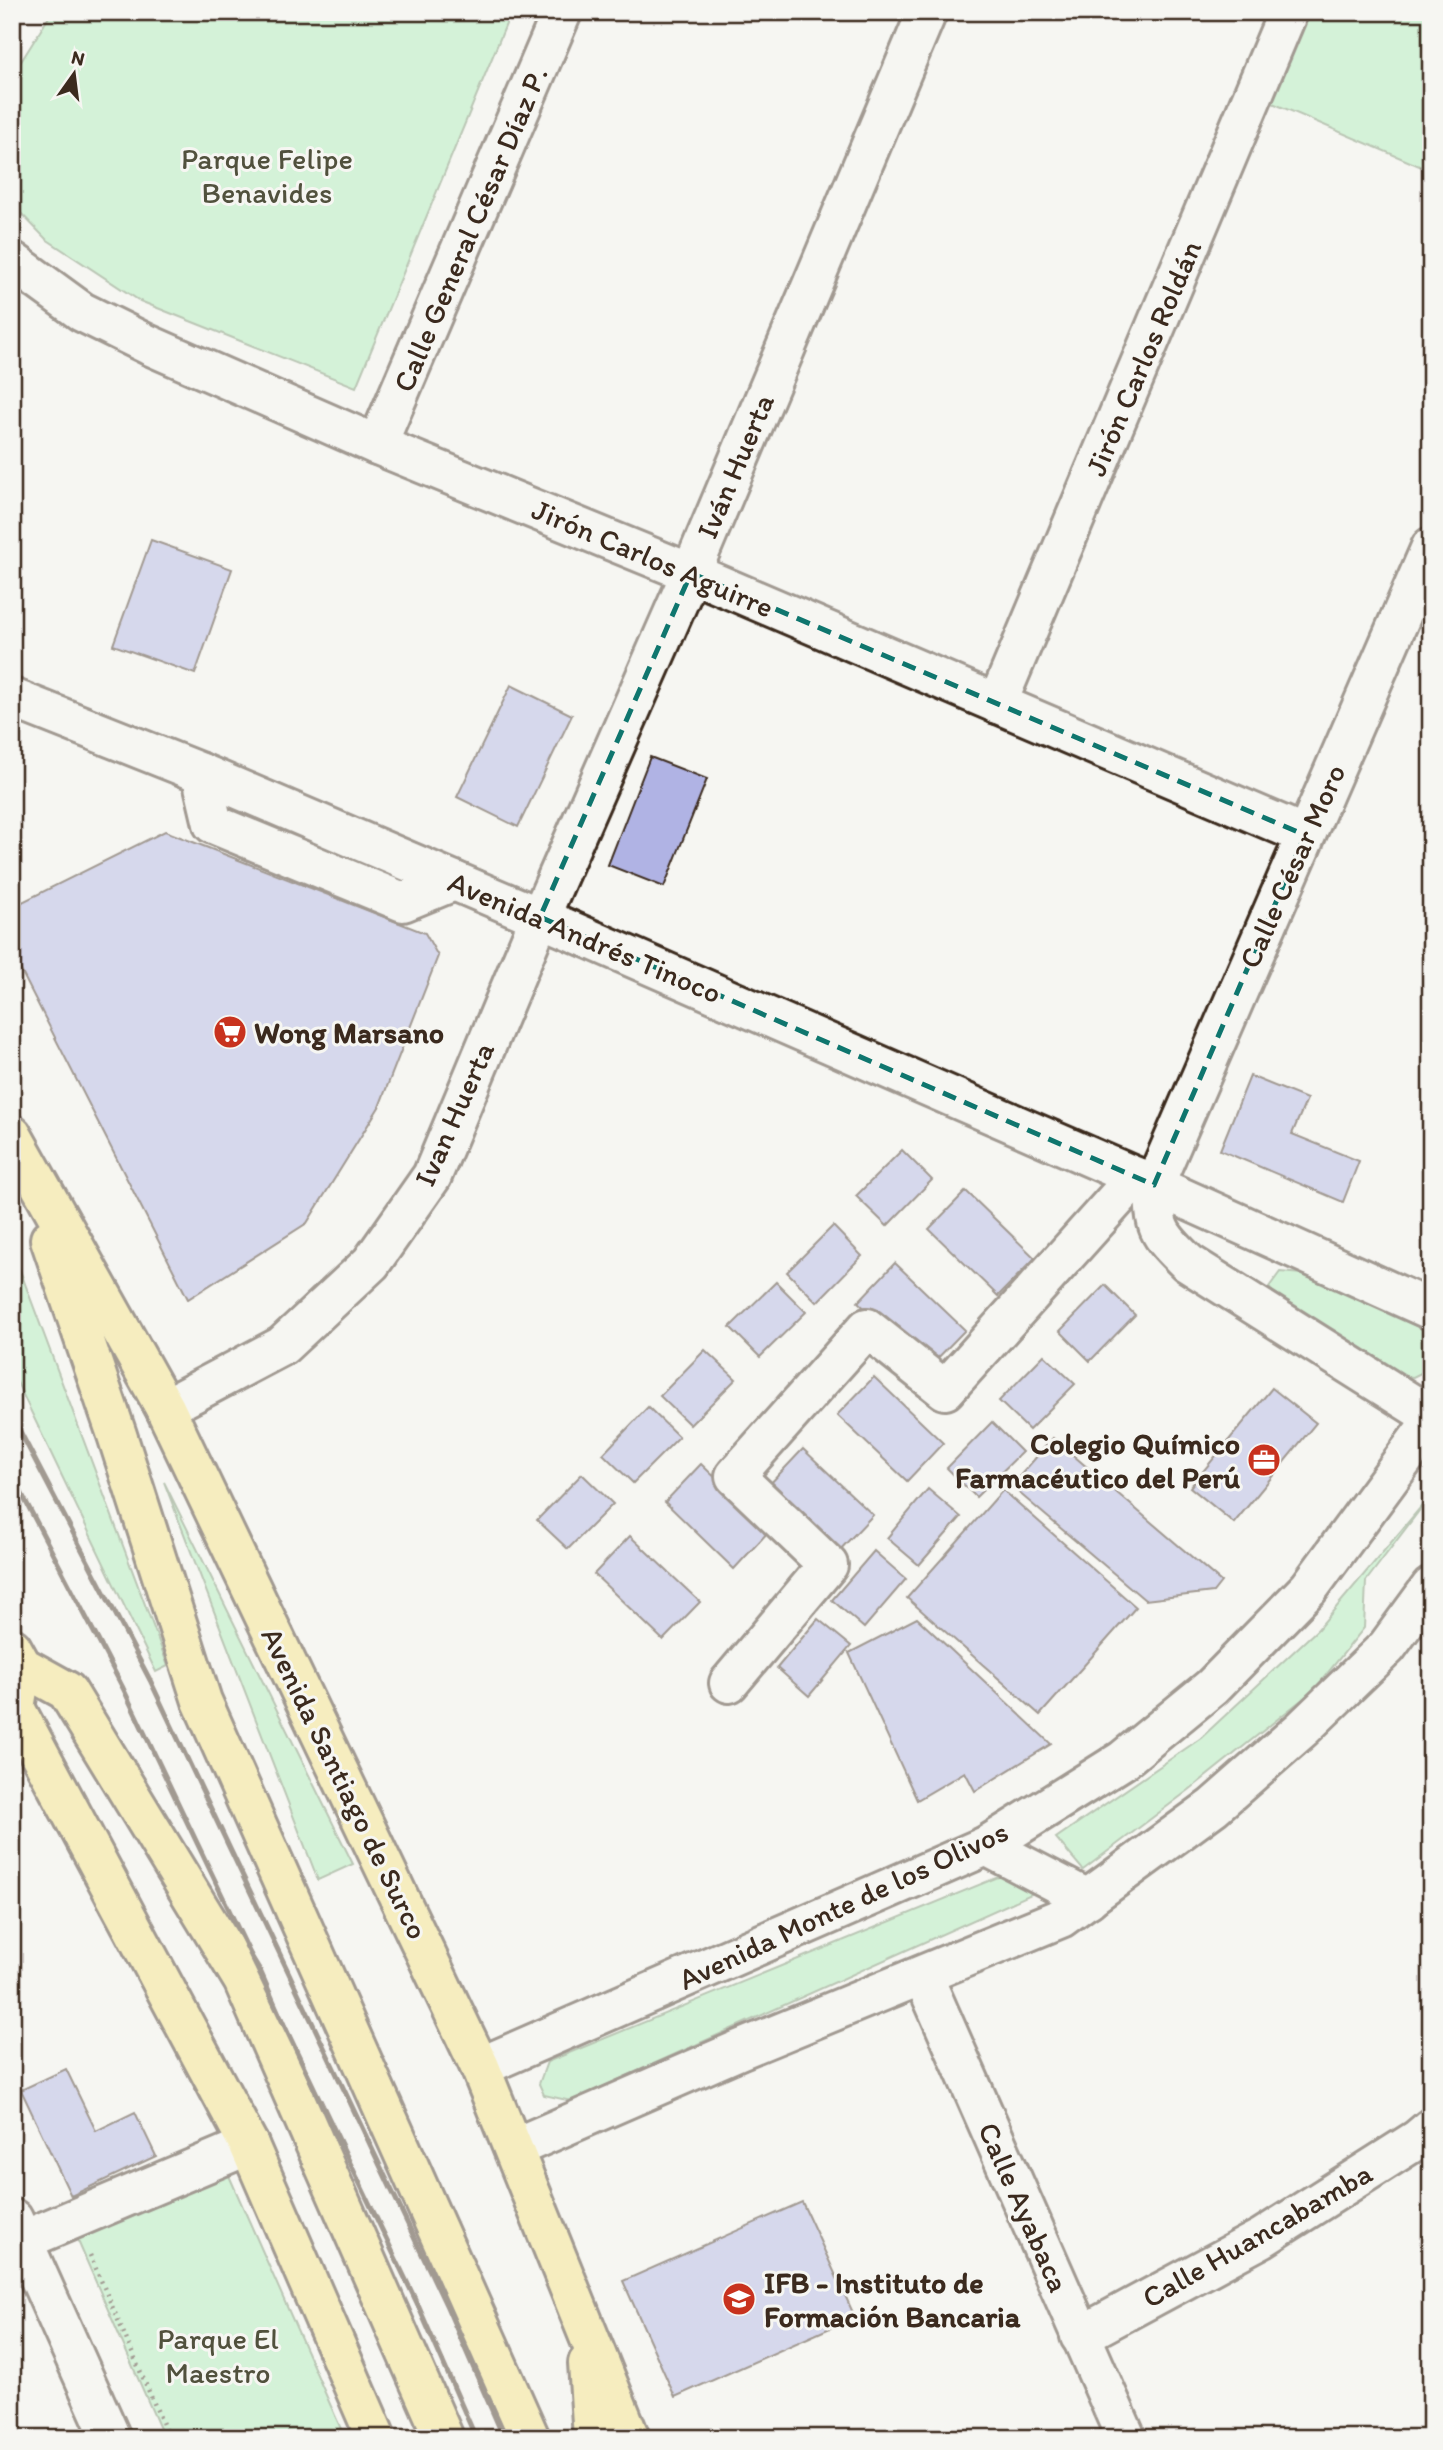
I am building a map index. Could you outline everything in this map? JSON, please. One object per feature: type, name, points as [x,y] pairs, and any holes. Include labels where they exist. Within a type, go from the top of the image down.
[{"type":"main road","name":"Avenida Santiago de Surco","points":[[15,1142],[165,1408],[480,2067],[630,2438]]},
{"type":"main road","name":"Avenida Santiago de Surco","points":[[15,1142],[117,1435],[202,1701],[530,2438]]},
{"type":"main road","points":[[17,1657],[15,1708],[249,2145],[376,2438]]},
{"type":"main road","points":[[17,1657],[68,1691],[243,1980],[444,2438]]},
{"type":"main road","points":[[586,2333],[593,2438]]},
{"type":"street","name":"Calle General César Díaz P.","points":[[377,445],[562,12]]},
{"type":"street","name":"Iván Huerta","points":[[540,917],[691,573],[927,12]]},
{"type":"street","name":"Jirón Carlos Roldán","points":[[997,704],[1288,12]]},
{"type":"street","name":"Jirón Carlos Aguirre","points":[[12,261],[82,312],[139,340],[377,445],[691,573],[1305,835]]},
{"type":"street","name":"Calle César Moro","points":[[1145,1181],[1305,835],[1431,547]]},
{"type":"street","name":"Avenida Andrés Tinoco","points":[[12,698],[201,773],[540,917],[1145,1181],[1431,1310]]},
{"type":"street","name":"Ivan Huerta","points":[[165,1408],[282,1346],[371,1263],[432,1176],[540,917]]},
{"type":"street","points":[[1145,1181],[1155,1221],[1167,1242],[1188,1263],[1431,1416]]},
{"type":"street","points":[[729,1683],[828,1564],[735,1476],[867,1328],[944,1390],[1145,1181]]},
{"type":"street","name":"Avenida Monte de los Olivos","points":[[480,2067],[986,1846],[1123,1760],[1212,1687],[1309,1588],[1431,1422]]},
{"type":"street","points":[[514,2148],[738,2050],[1061,1918],[1213,1807],[1302,1729],[1387,1647],[1431,1587]]},
{"type":"street","points":[[986,1846],[1088,1899]]},
{"type":"street","name":"Calle Ayabaca","points":[[923,1976],[1126,2438]]},
{"type":"street","name":"Calle Huancabamba","points":[[1080,2336],[1262,2238],[1418,2139],[1431,2128]]},
{"type":"street","points":[[111,2438],[16,2234],[249,2145]]},
{"type":"path","points":[[86,2246],[169,2438]]},
{"type":"highlighted area","points":[[691,573],[1305,835],[1154,1185],[540,917]]},
{"type":"green space","name":"Parque Felipe Benavides","points":[[52,12],[511,12],[356,387],[140,301],[46,239],[12,204],[12,76]]},
{"type":"green space","points":[[1308,12],[1431,12],[1431,171],[1270,102]]},
{"type":"green space","points":[[12,1249],[168,1666],[156,1672],[12,1372]]},
{"type":"green space","points":[[1280,1272],[1302,1274],[1430,1332],[1431,1368],[1413,1377],[1395,1375],[1282,1306],[1269,1287]]},
{"type":"green space","points":[[164,1482],[353,1864],[318,1880]]},
{"type":"green space","points":[[1431,1495],[1366,1581],[1364,1628],[1314,1690],[1083,1870],[1056,1838],[1201,1738],[1318,1629]]},
{"type":"green space","points":[[1003,1875],[1038,1891],[571,2101],[544,2095],[539,2084],[547,2062]]},
{"type":"green space","name":"Parque El Maestro","points":[[223,2162],[345,2438],[164,2438],[71,2225]]},
{"type":"building","points":[[151,540],[232,569],[195,674],[113,645]]},
{"type":"building","points":[[511,685],[572,715],[518,827],[457,797]]},
{"type":"building","points":[[650,757],[707,779],[664,887],[608,865]]},
{"type":"building","name":"Wong Marsano","points":[[165,831],[425,933],[438,956],[379,1107],[307,1223],[188,1299],[12,953],[12,907]]},
{"type":"building","points":[[1250,1076],[1307,1099],[1292,1134],[1359,1161],[1343,1202],[1220,1150]]},
{"type":"building","points":[[902,1150],[932,1180],[887,1226],[856,1196]]},
{"type":"building","points":[[966,1191],[1035,1258],[998,1296],[929,1229]]},
{"type":"building","points":[[833,1226],[862,1256],[817,1302],[787,1272]]},
{"type":"building","points":[[895,1263],[965,1330],[928,1368],[858,1302]]},
{"type":"building","points":[[776,1282],[806,1312],[760,1357],[730,1327]]},
{"type":"building","points":[[1105,1285],[1135,1315],[1090,1361],[1060,1331]]},
{"type":"building","points":[[705,1350],[736,1379],[690,1425],[660,1396]]},
{"type":"building","points":[[1044,1355],[1075,1384],[1029,1430],[999,1401]]},
{"type":"building","points":[[874,1377],[943,1443],[907,1481],[837,1415]]},
{"type":"building","points":[[1272,1388],[1316,1423],[1234,1523],[1190,1487]]},
{"type":"building","points":[[648,1407],[679,1437],[633,1483],[603,1454]]},
{"type":"building","points":[[992,1422],[1022,1452],[976,1497],[947,1468]]},
{"type":"building","points":[[1053,1438],[1221,1582],[1213,1592],[1145,1600],[1011,1486]]},
{"type":"building","points":[[803,1449],[873,1515],[836,1554],[767,1487]]},
{"type":"building","points":[[701,1464],[770,1530],[734,1569],[665,1502]]},
{"type":"building","points":[[582,1474],[613,1504],[568,1549],[537,1520]]},
{"type":"building","points":[[928,1489],[961,1517],[919,1565],[887,1538]]},
{"type":"building","points":[[1003,1490],[1136,1607],[1040,1715],[907,1598]]},
{"type":"building","points":[[630,1536],[700,1602],[663,1640],[594,1574]]},
{"type":"building","points":[[874,1551],[906,1579],[864,1628],[832,1600]]},
{"type":"building","points":[[917,1618],[1051,1744],[975,1791],[965,1772],[917,1800],[849,1653]]},
{"type":"building","points":[[818,1619],[851,1646],[809,1696],[777,1668]]},
{"type":"building","points":[[66,2069],[96,2131],[135,2112],[156,2156],[71,2196],[21,2090]]},
{"type":"building","name":"IFB - Instituto de Formación Bancaria","points":[[802,2202],[855,2317],[675,2397],[623,2281]]},
{"type":"railway","points":[[12,1416],[150,1680],[447,2307],[504,2438]]},
{"type":"railway","points":[[12,1475],[123,1688],[417,2303],[476,2438]]},
{"type":"place","name":"Wong Marsano","points":[[230,1032]]},
{"type":"place","name":"Colegio Químico Farmacéutico del Perú","points":[[1264,1460]]},
{"type":"place","name":"IFB - Instituto de Formación Bancaria","points":[[739,2299]]}]
